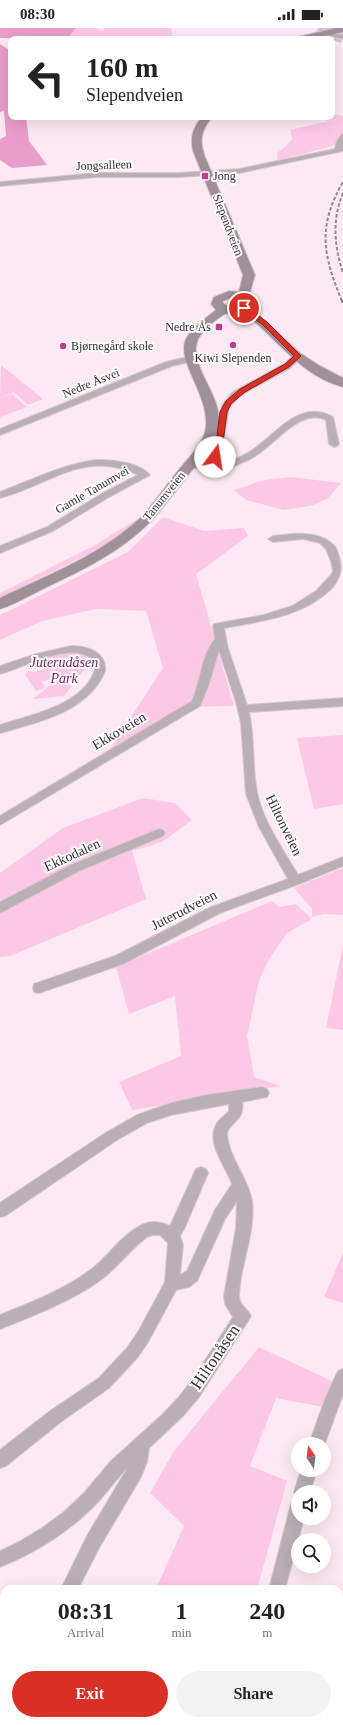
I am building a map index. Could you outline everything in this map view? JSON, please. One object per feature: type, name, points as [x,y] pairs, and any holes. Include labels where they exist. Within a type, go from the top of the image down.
[{"type":"main road","points":[[312,36],[343,29]]},
{"type":"main road","name":"Slependveien","points":[[204,120],[199,126],[196,137],[198,150],[248,275],[243,302]]},
{"type":"main road","name":"Slependveien","points":[[225,310],[218,306],[216,301],[229,294],[238,284],[245,268]]},
{"type":"main road","points":[[229,294],[243,302],[284,344],[298,356],[343,384]]},
{"type":"main road","points":[[225,310],[235,310],[243,302]]},
{"type":"main road","name":"Tanumveien","points":[[0,604],[85,562],[126,536],[152,513],[190,464],[208,438],[213,417],[212,405],[192,359],[190,350],[192,340],[203,328],[225,310]]},
{"type":"street","points":[[324,33],[343,37]]},
{"type":"street","points":[[341,149],[339,143],[343,136]]},
{"type":"street","name":"Jongsalleen","points":[[0,184],[97,176],[208,174],[256,168],[341,149]]},
{"type":"street","points":[[211,468],[217,449],[224,412],[228,402],[242,390],[287,366],[298,356]]},
{"type":"street","name":"Nedre Åsvei","points":[[0,432],[169,364],[192,359]]},
{"type":"street","points":[[190,464],[219,468],[243,459],[257,451],[292,423],[306,415],[322,415],[330,419],[334,444]]},
{"type":"street","name":"Gamle Tanumvei","points":[[0,495],[76,466],[94,462],[121,465],[145,475],[106,495],[50,529],[0,550]]},
{"type":"street","name":"Hiltonveien","points":[[273,539],[302,536],[323,540],[329,545],[338,566],[338,573],[316,597],[287,612],[218,626],[220,640],[244,709],[247,722],[250,779],[253,795],[260,813],[295,882]]},
{"type":"street","name":"Ekkoveien","points":[[0,821],[196,703],[203,687],[211,653],[220,640]]},
{"type":"street","points":[[0,670],[57,652],[80,649],[90,652],[97,658],[101,668],[98,675],[74,702],[59,709],[0,729]]},
{"type":"street","points":[[244,709],[343,702]]},
{"type":"street","name":"Ekkodalen","points":[[0,908],[75,868],[159,833]]},
{"type":"street","name":"Juterudveien","points":[[39,988],[84,974],[119,960],[201,917],[230,904],[295,882],[343,861]]},
{"type":"street","points":[[0,1211],[112,1136],[142,1119],[171,1109],[262,1093]]},
{"type":"street","name":"Hiltonåsen","points":[[0,1559],[27,1547],[58,1527],[89,1499],[118,1466],[185,1401],[204,1377],[243,1316],[239,1313],[231,1300],[245,1211],[240,1184],[220,1137],[221,1128],[235,1113],[236,1108],[234,1098]]},
{"type":"street","points":[[172,1235],[178,1227],[201,1173]]},
{"type":"street","points":[[172,1283],[184,1282],[192,1276],[220,1215],[240,1184]]},
{"type":"street","points":[[0,1322],[49,1302],[79,1286],[99,1272],[137,1236],[147,1229],[161,1229],[172,1235],[176,1245],[172,1283],[143,1337],[118,1369],[104,1383],[56,1416],[0,1460]]},
{"type":"street","points":[[320,1437],[343,1376]]},
{"type":"street","points":[[71,1585],[96,1535],[135,1470],[139,1462],[142,1444]]},
{"type":"street","points":[[278,1585],[294,1525]]},
{"type":"green space","points":[[76,28],[95,28],[103,31],[105,28],[171,28],[172,36],[69,36]]},
{"type":"green space","points":[[335,115],[343,116],[343,132],[333,146],[278,160],[277,153],[292,139],[290,130],[342,118],[335,119]]},
{"type":"green space","points":[[1,365],[43,399],[28,405],[14,392],[0,398]]},
{"type":"green space","points":[[12,394],[27,407],[0,417],[0,398]]},
{"type":"green space","points":[[291,477],[341,483],[327,499],[310,506],[284,510],[246,500],[234,490],[264,480]]},
{"type":"green space","points":[[163,517],[204,531],[244,528],[248,536],[196,574],[234,706],[181,707],[108,752],[163,668],[146,611],[96,609],[42,621],[0,640],[0,615],[128,552]]},
{"type":"green space","points":[[136,520],[137,523],[96,550],[0,598],[0,593],[95,545]]},
{"type":"green space","name":"Juterudåsen Park","points":[[66,652],[81,653],[89,657],[84,659],[88,665],[64,696],[33,699],[53,683],[50,679],[42,682],[45,688],[36,691],[25,675],[28,671],[34,672],[45,670],[44,668],[28,663]]},
{"type":"green space","points":[[343,735],[343,804],[314,809],[297,738]]},
{"type":"green space","points":[[143,798],[175,803],[192,820],[162,842],[132,851],[146,899],[10,956],[0,957],[0,873],[63,828]]},
{"type":"green space","points":[[343,868],[343,915],[324,914],[312,917],[312,909],[294,888]]},
{"type":"green space","points":[[272,901],[279,907],[296,904],[312,919],[287,933],[269,959],[259,981],[247,1036],[254,1077],[280,1086],[132,1110],[119,1082],[181,1056],[175,996],[129,1014],[116,967]]},
{"type":"green space","points":[[343,945],[343,1030],[326,1028]]},
{"type":"green space","points":[[343,1253],[343,1303],[324,1297]]},
{"type":"green space","points":[[259,1347],[332,1381],[323,1407],[276,1398],[250,1466],[287,1481],[258,1585],[158,1585],[184,1526],[150,1493],[174,1451]]},
{"type":"shaded area","points":[[0,28],[76,28],[69,36],[8,36],[8,38],[0,38]]},
{"type":"shaded area","points":[[0,44],[8,49],[8,120],[26,120],[29,141],[47,165],[12,168],[0,160],[0,139],[6,136],[4,111],[0,112]]},
{"type":"tunnel","points":[[318,28],[343,37]]},
{"type":"railway","points":[[342,301],[330,269],[327,255],[326,227],[329,213],[343,182]]},
{"type":"railway","points":[[343,193],[339,203],[336,223],[336,243],[343,273]]},
{"type":"place","name":"Jong","points":[[205,176]]},
{"type":"place","name":"Nedre Ås","points":[[219,327]]},
{"type":"place","name":"Kiwi Slependen","points":[[233,345]]},
{"type":"place","name":"Bjørnegård skole","points":[[63,346]]},
{"type":"route","points":[[215,457],[225,407],[228,402],[242,390],[287,366],[298,356],[291,351],[259,318],[244,308]]}]
